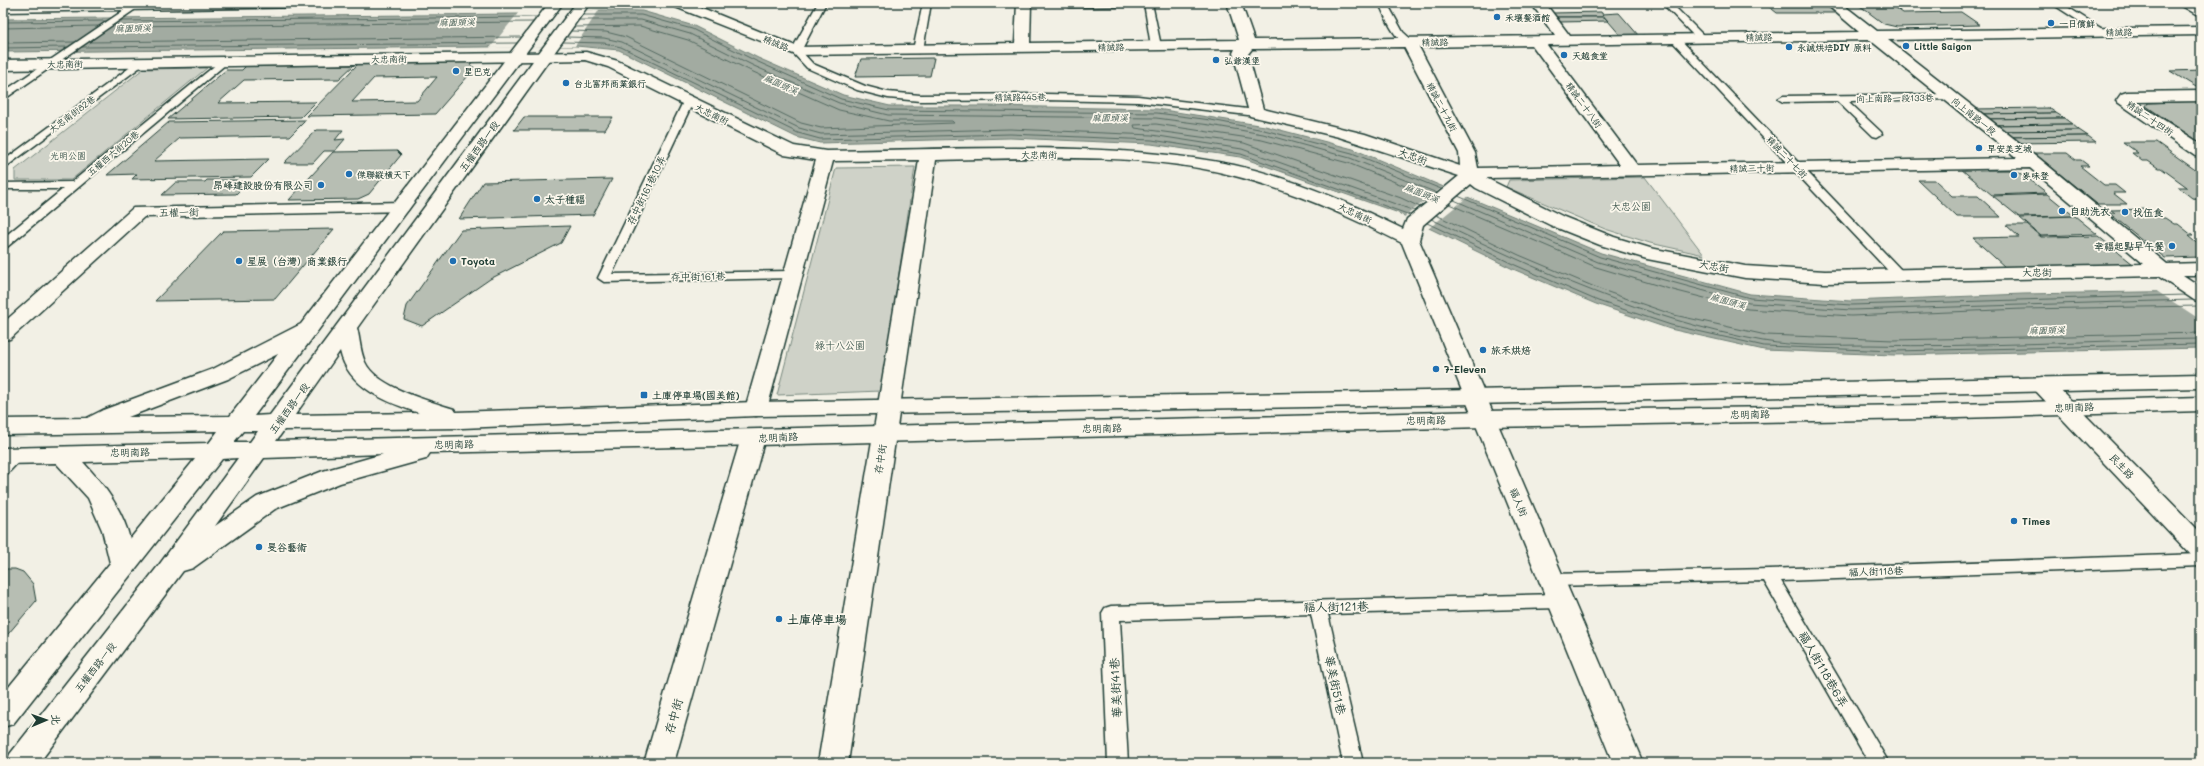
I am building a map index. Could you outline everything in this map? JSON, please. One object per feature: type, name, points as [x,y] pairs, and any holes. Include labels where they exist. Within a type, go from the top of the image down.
[{"type":"street","points":[[3,8],[309,3]]},
{"type":"street","points":[[1022,48],[1024,3]]},
{"type":"street","points":[[1234,3],[1248,44],[1240,53],[1256,113]]},
{"type":"street","points":[[1538,3],[1566,40]]},
{"type":"street","name":"向上南路一段","points":[[1832,3],[2034,163],[2162,270],[2196,293]]},
{"type":"street","name":"精誠路","points":[[684,4],[796,51],[2201,31]]},
{"type":"street","points":[[3,715],[216,450],[553,6]]},
{"type":"street","name":"五權西路一段","points":[[21,763],[168,572],[581,6]]},
{"type":"street","points":[[2184,31],[2201,41]]},
{"type":"street","name":"精誠二十八街","points":[[1537,40],[1632,170]]},
{"type":"street","name":"精誠二十九街","points":[[1408,42],[1467,153],[1466,178]]},
{"type":"street","name":"大忠南街","points":[[3,65],[223,62],[518,52],[547,52],[586,56],[613,64],[790,151],[826,156],[1039,153],[1132,156],[1233,170],[1297,189],[1412,232]]},
{"type":"street","name":"精誠二十四街","points":[[2201,96],[2127,97],[2124,101],[2201,152]]},
{"type":"street","name":"大忠街","points":[[1256,113],[1307,122],[1375,142],[1449,169],[1557,221],[1607,241],[1647,253],[1758,273],[1825,277],[2201,269]]},
{"type":"street","name":"存中街","points":[[833,763],[928,155]]},
{"type":"street","points":[[756,409],[826,156]]},
{"type":"street","name":"精誠三十街","points":[[1466,178],[1632,170],[2034,163]]},
{"type":"street","points":[[1412,232],[1466,178]]},
{"type":"street","name":"五權一街","points":[[3,334],[139,212],[401,207]]},
{"type":"street","name":"福人街","points":[[1412,232],[1484,419],[1628,763]]},
{"type":"street","points":[[87,425],[158,396],[209,378],[260,356],[313,324]]},
{"type":"street","points":[[347,328],[354,363],[372,383],[401,399],[462,420]]},
{"type":"street","points":[[3,427],[462,420],[756,409],[888,406],[2201,381]]},
{"type":"street","name":"民生路","points":[[2042,384],[2201,548]]},
{"type":"street","name":"忠明南路","points":[[7,460],[62,454],[450,444],[753,438],[884,433],[1484,419],[1922,412],[2201,404]]},
{"type":"street","name":"存中街","points":[[660,763],[753,438]]},
{"type":"street","points":[[168,572],[266,503],[332,477],[450,444]]},
{"type":"street","points":[[62,454],[98,494],[115,530],[124,566]]},
{"type":"lane","points":[[796,51],[822,3]]},
{"type":"lane","points":[[918,50],[927,3]]},
{"type":"lane","points":[[1070,4],[1136,3]]},
{"type":"lane","points":[[1148,3],[1156,46]]},
{"type":"lane","points":[[1383,3],[1399,34],[1408,42]]},
{"type":"lane","points":[[1666,3],[1700,37]]},
{"type":"lane","points":[[2055,3],[2102,32]]},
{"type":"lane","points":[[2181,3],[2201,14]]},
{"type":"lane","points":[[3,97],[136,6]]},
{"type":"lane","name":"精誠二十七街","points":[[1674,38],[1900,276]]},
{"type":"lane","name":"精誠路445巷","points":[[796,51],[810,66],[861,88],[888,95],[920,98],[1046,97],[1138,99],[1256,113]]},
{"type":"lane","name":"五權西六街20巷","points":[[3,244],[223,62]]},
{"type":"lane","name":"大忠南街82巷","points":[[3,166],[140,63]]},
{"type":"lane","name":"向上南路一段133巷","points":[[1783,99],[1951,97]]},
{"type":"lane","name":"向上南路一段133巷","points":[[1839,98],[1877,134]]},
{"type":"lane","name":"存中街161巷10弄","points":[[604,278],[688,102]]},
{"type":"lane","points":[[3,186],[74,185]]},
{"type":"lane","name":"存中街161巷","points":[[604,278],[792,275]]},
{"type":"lane","name":"福人街118巷","points":[[1556,590],[1769,575],[2201,560]]},
{"type":"lane","name":"福人街118巷6弄","points":[[1769,575],[1879,763]]},
{"type":"lane","name":"福人街121巷","points":[[1111,613],[1318,606],[1556,590]]},
{"type":"lane","name":"華美街51巷","points":[[1318,606],[1352,763]]},
{"type":"lane","name":"華美街41巷","points":[[1111,613],[1118,763]]},
{"type":"green space","name":"光明公園","points":[[207,68],[71,180],[15,180],[15,170],[143,69]]},
{"type":"green space","name":"綠十八公園","points":[[915,167],[881,391],[777,395],[836,168]]},
{"type":"green space","name":"大忠公園","points":[[1645,177],[1704,255],[1650,243],[1605,229],[1506,187],[1509,180]]},
{"type":"water","name":"麻園頭溪","points":[[602,10],[642,11],[694,26],[758,58],[843,95],[890,106],[1157,109],[1265,126],[1353,149],[1601,253],[1750,294],[1851,301],[2023,294],[2201,291],[2201,348],[1894,355],[1764,350],[1670,329],[1596,304],[1513,269],[1396,212],[1240,157],[1151,144],[1010,138],[820,143],[796,137],[619,50],[576,46],[3,52],[3,19],[518,14]]},
{"type":"pier","points":[[599,10],[575,46],[490,48],[519,12]]},
{"type":"pier","points":[[1445,185],[1470,195],[1428,229],[1403,218]]},
{"type":"pier","points":[[2201,289],[2201,320],[2155,290]]},
{"type":"building","points":[[1856,3],[1889,3],[1903,13],[1961,12],[1980,25],[1897,27],[1884,24]]},
{"type":"building","points":[[1829,4],[1839,13],[1777,13],[1767,5]]},
{"type":"building","points":[[1601,12],[1604,17],[1557,17],[1553,13]]},
{"type":"building","points":[[1619,13],[1639,36],[1621,36],[1602,14]]},
{"type":"building","points":[[1557,17],[1604,17],[1608,21],[1560,22]]},
{"type":"building","points":[[934,58],[930,76],[855,77],[861,59]]},
{"type":"building","points":[[472,62],[470,65],[475,68],[435,114],[307,116],[358,64]],"holes":[[[437,77],[417,101],[352,102],[374,78]]]},
{"type":"building","points":[[354,65],[339,79],[244,80],[218,103],[316,102],[301,117],[168,119],[226,70],[242,70],[246,66]]},
{"type":"building","points":[[2201,70],[2201,90],[2170,71]]},
{"type":"building","points":[[2201,101],[2201,119],[2197,119],[2201,122],[2201,143],[2146,106],[2148,103]]},
{"type":"building","points":[[2049,108],[2056,113],[1977,114],[1971,109]]},
{"type":"building","points":[[2056,113],[2064,118],[1984,119],[1977,114]]},
{"type":"building","points":[[524,117],[613,117],[605,130],[514,130]]},
{"type":"building","points":[[2064,118],[2072,124],[1992,125],[1984,119]]},
{"type":"building","points":[[306,120],[290,136],[180,138],[154,161],[269,159],[251,177],[132,179],[137,174],[107,175],[169,122]]},
{"type":"building","points":[[2072,124],[2079,130],[1999,131],[1992,125]]},
{"type":"building","points":[[316,130],[343,130],[335,140],[345,139],[335,151],[324,151],[313,163],[284,163]]},
{"type":"building","points":[[2079,130],[2088,136],[2007,137],[1999,131]]},
{"type":"building","points":[[2088,136],[2096,142],[2014,143],[2007,137]]},
{"type":"building","points":[[2123,142],[2156,142],[2201,174],[2201,199],[2192,198],[2178,187],[2187,187],[2161,168],[2158,168],[2148,161],[2142,161],[2132,153],[2138,153]]},
{"type":"building","name":"傑聯縱橫天下","points":[[397,151],[401,155],[369,194],[358,199],[289,200],[333,152]]},
{"type":"building","points":[[2034,153],[2067,153],[2076,160],[2081,160],[2089,166],[2080,166],[2104,185],[2115,185],[2125,193],[2113,193],[2127,204],[2097,204]]},
{"type":"building","points":[[1985,168],[1987,170],[2011,170],[2024,175],[2047,193],[1992,195],[1961,169]]},
{"type":"building","name":"太子種福","points":[[612,179],[593,215],[459,219],[483,182]]},
{"type":"building","points":[[207,180],[238,180],[235,182],[248,182],[236,194],[162,195],[176,182],[205,182]]},
{"type":"building","points":[[1918,180],[1935,180],[1952,196],[1978,196],[2001,217],[1957,217]]},
{"type":"building","points":[[2047,194],[2074,216],[2019,217],[1993,196]]},
{"type":"building","points":[[2149,209],[2160,218],[2165,218],[2174,224],[2178,224],[2193,236],[2188,236],[2201,247],[2201,257],[2165,258],[2109,213],[2115,213],[2111,210]]},
{"type":"building","points":[[2075,216],[2097,234],[2041,236],[2020,218]]},
{"type":"building","points":[[2006,225],[2027,225],[2041,237],[2098,236],[2133,264],[2005,267],[1973,238],[2019,237]]},
{"type":"building","points":[[570,226],[561,243],[490,279],[422,326],[404,319],[407,306],[461,230]]},
{"type":"building","points":[[334,229],[275,299],[155,301],[223,231]]},
{"type":"building","points":[[3,569],[15,569],[23,572],[33,584],[36,601],[3,640]]},
{"type":"place","name":"禾壤餐酒館","points":[[1497,17]]},
{"type":"place","name":"一日償鮮","points":[[2051,23]]},
{"type":"place","name":"Little Saigon","points":[[1906,46]]},
{"type":"place","name":"永誠烘培DIY 原料","points":[[1789,47]]},
{"type":"place","name":"天越食堂","points":[[1564,55]]},
{"type":"place","name":"弘爺漢堡","points":[[1216,60]]},
{"type":"place","name":"星巴克","points":[[456,71]]},
{"type":"place","name":"台北富邦商業銀行","points":[[566,83]]},
{"type":"place","name":"早安美芝城","points":[[1979,148]]},
{"type":"place","name":"傑聯縱橫天下","points":[[349,174]]},
{"type":"place","name":"麥味登","points":[[2014,175]]},
{"type":"place","name":"昂峰建設股份有限公司","points":[[321,185]]},
{"type":"place","name":"太子種福","points":[[537,199]]},
{"type":"place","name":"自助洗衣","points":[[2062,211]]},
{"type":"place","name":"找伍食","points":[[2125,212]]},
{"type":"place","name":"幸福起點早午餐","points":[[2172,246]]},
{"type":"place","name":"星展（台灣）商業銀行","points":[[239,261]]},
{"type":"place","name":"Toyota","points":[[453,261]]},
{"type":"place","name":"旅禾烘焙","points":[[1483,350]]},
{"type":"place","name":"7-Eleven","points":[[1436,369]]},
{"type":"place","name":"土庫停車場(國美館)","points":[[644,395]]},
{"type":"place","name":"Times","points":[[2014,521]]},
{"type":"place","name":"旻谷藝術","points":[[259,547]]},
{"type":"place","name":"土庫停車場","points":[[779,619]]}]
